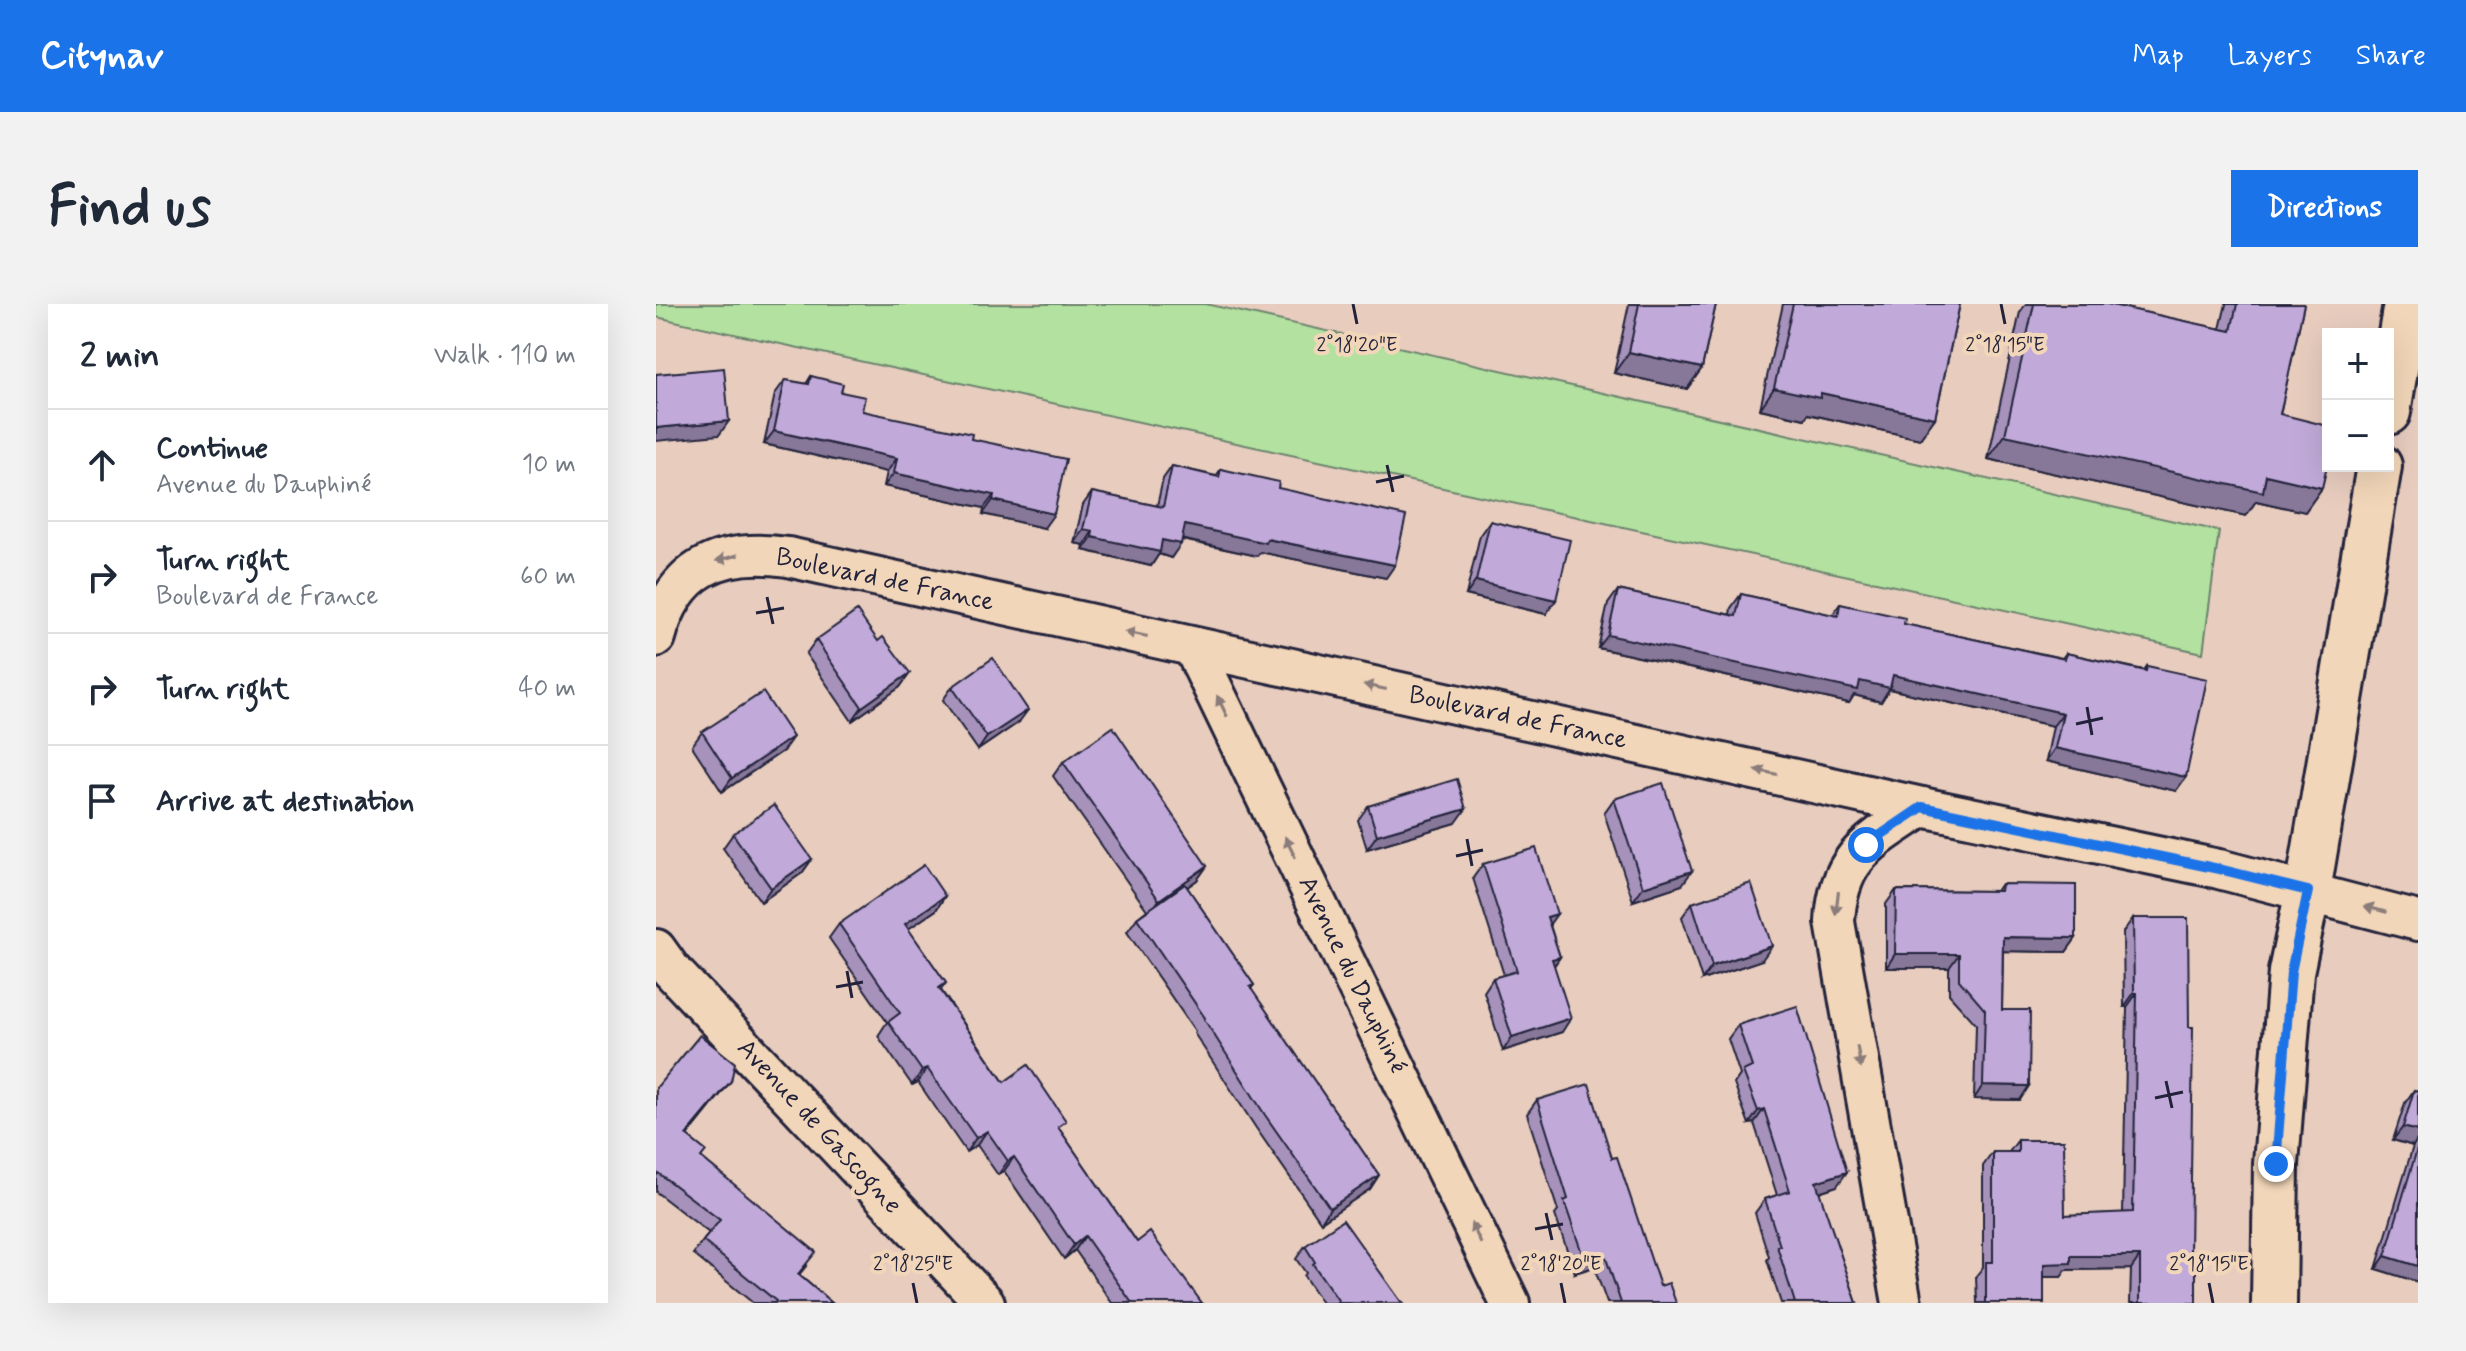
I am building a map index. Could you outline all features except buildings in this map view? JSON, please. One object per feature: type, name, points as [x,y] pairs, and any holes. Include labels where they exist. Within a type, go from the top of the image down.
[{"type":"street","points":[[2390,400],[2406,304]]},
{"type":"street","points":[[2274,1303],[2276,1164],[2291,972],[2308,891],[2378,472]]},
{"type":"street","name":"Boulevard de France","points":[[656,637],[667,603],[680,585],[698,570],[723,558],[766,554],[2219,869],[2418,921]]},
{"type":"street","name":"Avenue du Dauphiné","points":[[1193,647],[1510,1303]]},
{"type":"street","points":[[1902,1303],[1838,937],[1836,896],[1846,872],[1866,845],[1922,807]]},
{"type":"street","name":"Avenue de Gascogne","points":[[656,949],[677,976],[985,1303]]},
{"type":"green space","points":[[656,304],[1206,304],[2219,531],[2203,653],[656,317]]},
{"type":"route","points":[[1866,845],[1922,807],[2219,869],[2308,891],[2291,972],[2276,1164]]}]
